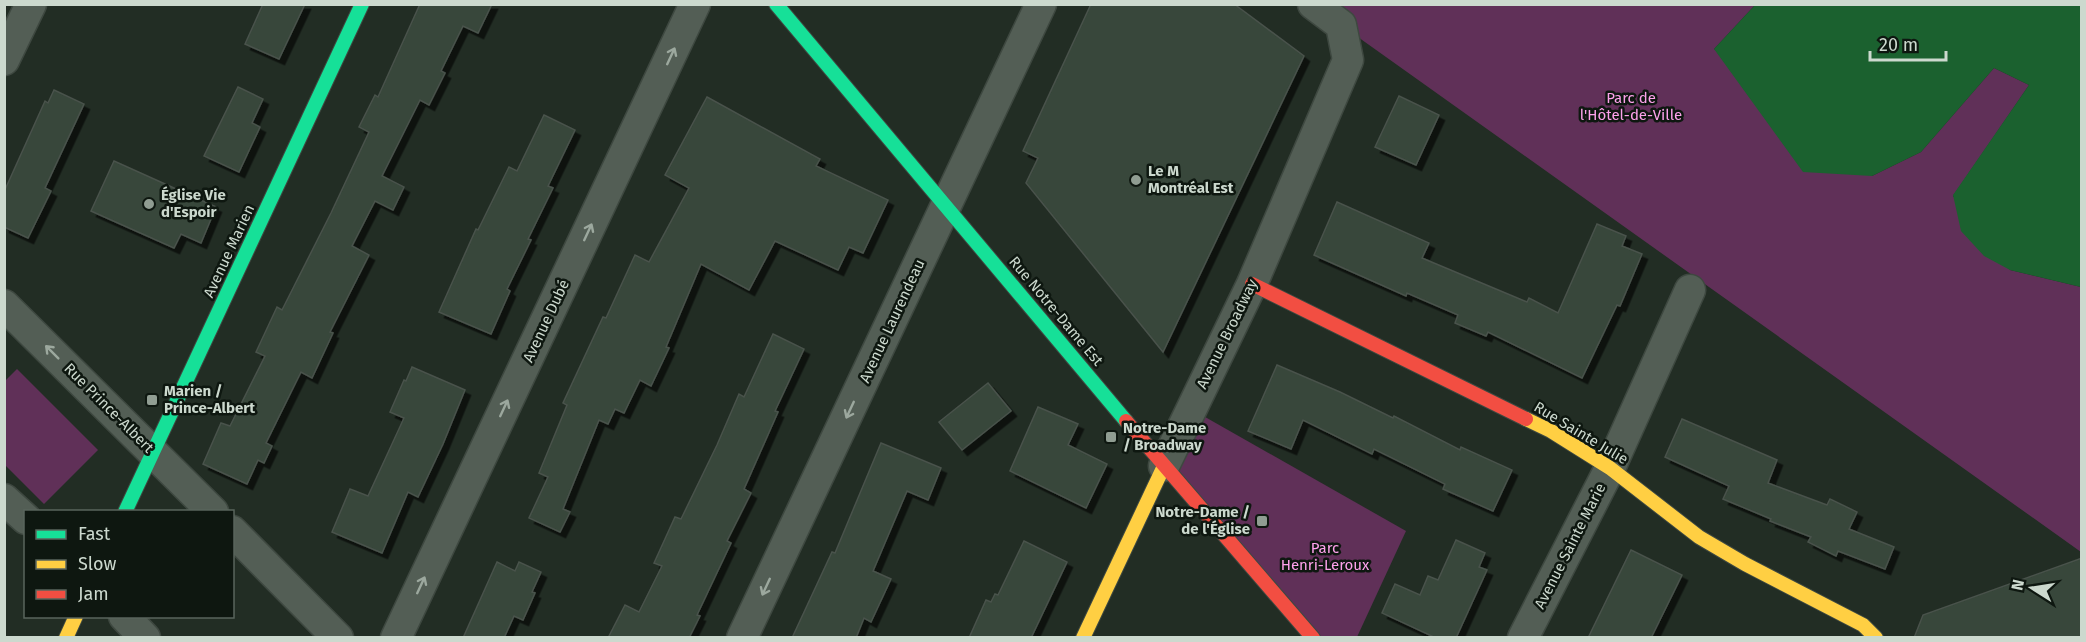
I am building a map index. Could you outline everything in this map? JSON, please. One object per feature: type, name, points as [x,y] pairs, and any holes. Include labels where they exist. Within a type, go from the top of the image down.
[{"type":"street","points":[[4,60],[31,4]]},
{"type":"street","name":"Avenue Marien","points":[[126,510],[362,4]]},
{"type":"street","name":"Avenue Dubé","points":[[396,638],[695,4]]},
{"type":"street","name":"Rue Notre-Dame Est","points":[[776,4],[1164,466],[1313,638]]},
{"type":"street","name":"Avenue Laurendeau","points":[[742,638],[1041,4]]},
{"type":"street","name":"Avenue Broadway","points":[[1083,638],[1252,284],[1348,60],[1341,25],[1313,4]]},
{"type":"street","name":"Rue Sainte Julie","points":[[1252,284],[1551,431],[1610,468],[1699,537],[1744,564],[1863,625],[1876,637]]},
{"type":"street","name":"Avenue Sainte Marie","points":[[1523,638],[1610,468],[1690,290]]},
{"type":"street","name":"Rue Prince-Albert","points":[[4,305],[211,510]]},
{"type":"street","points":[[4,499],[24,517]]},
{"type":"street","points":[[234,533],[339,638]]},
{"type":"street","points":[[66,638],[75,618]]},
{"type":"street","points":[[126,618],[145,638]]},
{"type":"green space","name":"Parc de l'Hôtel-de-Ville","points":[[1313,5],[1755,5],[1714,49],[1872,176],[1921,152],[1994,68],[2029,85],[1953,196],[2010,270],[2081,287],[2081,552]]},
{"type":"green space","points":[[17,369],[98,450],[44,504],[5,465],[5,381]]},
{"type":"green space","name":"Parc Henri-Leroux","points":[[1191,409],[1406,531],[1357,637],[1313,637],[1164,466]]},
{"type":"shaded area","points":[[1755,5],[2081,5],[2081,287],[2010,270],[1984,256],[1961,231],[1953,195],[2029,85],[1994,68],[1921,152],[1872,176],[1803,172],[1714,49]]},
{"type":"building","points":[[263,4],[305,4],[279,59],[245,44]]},
{"type":"building","points":[[420,4],[492,4],[478,33],[463,26],[441,71],[445,73],[429,105],[420,100],[382,176],[404,187],[393,210],[375,201],[352,246],[369,255],[330,332],[333,333],[312,378],[301,372],[266,443],[272,446],[264,463],[258,460],[247,484],[203,464],[221,423],[230,426],[265,356],[256,352],[277,307],[282,310],[331,213],[369,132],[359,127],[375,95],[378,97]]},
{"type":"building","name":"Le M Montréal Est","points":[[1091,4],[1234,4],[1304,56],[1163,352],[1026,183],[1038,158],[1023,151]]},
{"type":"building","points":[[238,87],[263,99],[252,123],[260,127],[239,172],[204,156]]},
{"type":"building","points":[[54,90],[84,104],[45,188],[51,191],[28,238],[4,227],[4,192],[45,101],[48,103]]},
{"type":"building","points":[[1399,96],[1439,115],[1416,165],[1375,147]]},
{"type":"building","points":[[707,97],[820,159],[816,166],[888,200],[863,253],[849,247],[838,270],[775,241],[749,290],[701,264],[666,347],[669,348],[651,386],[640,380],[624,413],[615,409],[608,424],[599,420],[563,509],[570,512],[560,532],[529,518],[548,477],[539,473],[567,405],[563,403],[635,255],[649,262],[689,188],[665,175]]},
{"type":"building","points":[[544,115],[575,130],[548,186],[553,188],[528,239],[531,240],[507,289],[510,291],[491,334],[439,312],[476,229],[478,230],[509,167],[517,171]]},
{"type":"building","points":[[114,161],[216,207],[201,243],[181,234],[174,248],[91,211]]},
{"type":"building","points":[[1337,202],[1429,243],[1422,258],[1527,302],[1529,298],[1558,313],[1597,224],[1626,236],[1622,246],[1642,254],[1620,306],[1617,305],[1582,378],[1488,332],[1486,336],[1455,323],[1458,315],[1407,293],[1406,296],[1314,255]]},
{"type":"building","points":[[773,334],[804,349],[775,411],[778,412],[744,489],[751,493],[727,541],[731,543],[697,615],[700,616],[689,638],[608,638],[625,605],[639,612],[662,566],[654,563],[675,517],[681,519],[739,394],[744,397]]},
{"type":"building","points":[[1277,365],[1393,418],[1394,416],[1460,450],[1461,447],[1512,470],[1493,511],[1443,489],[1445,484],[1374,449],[1372,454],[1303,420],[1291,449],[1248,431]]},
{"type":"building","points":[[412,367],[465,390],[418,497],[408,492],[382,553],[332,532],[350,489],[368,496],[404,418],[390,412]]},
{"type":"building","points":[[988,383],[1011,411],[962,450],[939,422]]},
{"type":"building","points":[[1038,407],[1078,424],[1068,445],[1107,464],[1086,508],[1010,471]]},
{"type":"building","points":[[1682,419],[1777,460],[1768,483],[1827,505],[1830,499],[1857,512],[1849,529],[1894,547],[1885,569],[1838,551],[1836,556],[1808,542],[1811,537],[1723,499],[1729,486],[1665,457]]},
{"type":"building","points":[[881,443],[941,468],[928,500],[907,491],[873,571],[891,579],[871,622],[864,618],[856,638],[792,638],[832,552],[835,553]]},
{"type":"building","points":[[1456,540],[1485,553],[1479,567],[1487,570],[1456,638],[1436,638],[1382,613],[1395,584],[1420,595],[1428,576],[1438,580]]},
{"type":"building","points":[[1024,541],[1067,562],[1031,638],[969,638],[986,600],[991,602],[995,594],[998,595]]},
{"type":"building","points":[[1631,550],[1682,575],[1651,638],[1588,638]]},
{"type":"building","points":[[2082,558],[2082,638],[1914,638],[1923,615]]},
{"type":"building","points":[[497,562],[515,571],[519,562],[541,572],[523,620],[514,616],[504,638],[463,638]]},
{"type":"traffic: fast","points":[[126,510],[362,4]]},
{"type":"traffic: fast","points":[[776,4],[1126,421]]},
{"type":"traffic: slow","points":[[1526,419],[1551,431],[1610,468],[1699,537],[1745,564],[1863,625],[1876,638]]},
{"type":"traffic: slow","points":[[1083,638],[1164,466]]},
{"type":"traffic: slow","points":[[66,638],[75,618]]},
{"type":"traffic: jam","points":[[1252,284],[1526,419]]},
{"type":"traffic: jam","points":[[1126,421],[1313,638]]},
{"type":"place","name":"Le M Montréal Est","points":[[1136,180]]},
{"type":"place","name":"Église Vie d'Espoir","points":[[149,204]]},
{"type":"place","name":"Marien / Prince-Albert","points":[[152,400]]},
{"type":"place","name":"Notre-Dame / Broadway","points":[[1111,437]]},
{"type":"place","name":"Notre-Dame / de l'Église","points":[[1262,521]]}]
